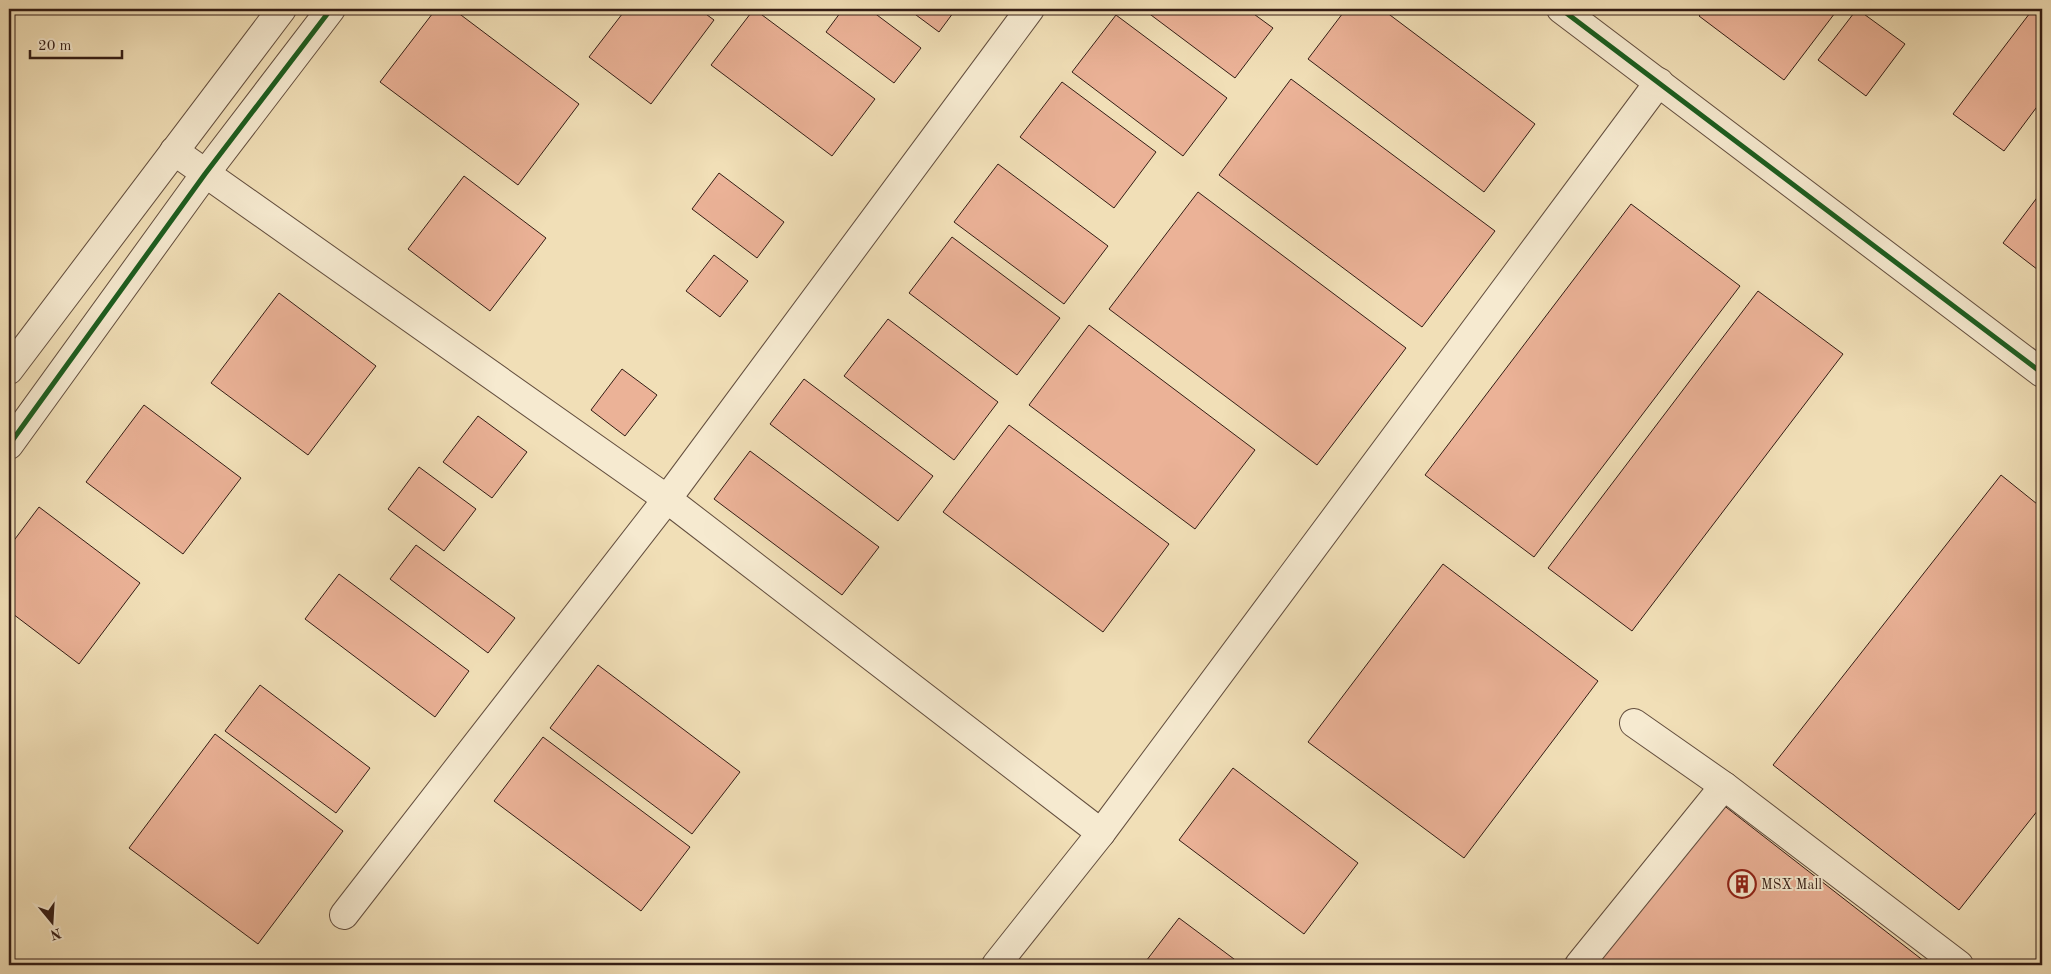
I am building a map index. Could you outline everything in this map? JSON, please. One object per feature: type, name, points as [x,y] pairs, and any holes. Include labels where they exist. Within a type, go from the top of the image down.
[{"type":"street","points":[[9,370],[282,9]]},
{"type":"street","points":[[9,445],[205,174],[331,9]]},
{"type":"street","points":[[344,915],[667,499],[1030,9]]},
{"type":"street","points":[[1561,9],[2042,373]]},
{"type":"street","points":[[996,965],[1101,833],[1659,82]]},
{"type":"street","points":[[174,151],[667,499],[1101,833]]},
{"type":"street","points":[[1634,723],[1724,786],[1959,965]]},
{"type":"street","points":[[1579,965],[1724,786]]},
{"type":"building","points":[[436,9],[453,9],[579,104],[518,185],[380,82]]},
{"type":"building","points":[[626,9],[699,9],[714,20],[651,104],[589,57]]},
{"type":"building","points":[[754,9],[875,99],[832,156],[711,65]]},
{"type":"building","points":[[843,9],[869,9],[921,48],[894,83],[826,32]]},
{"type":"building","points":[[908,9],[956,9],[939,32]]},
{"type":"building","points":[[1143,9],[1247,9],[1273,28],[1235,78]]},
{"type":"building","points":[[1346,9],[1382,9],[1535,124],[1484,192],[1308,59]]},
{"type":"building","points":[[1705,9],[1838,9],[1784,80],[1699,16]]},
{"type":"building","points":[[1857,9],[1905,44],[1866,96],[1818,60]]},
{"type":"building","points":[[2033,9],[2042,9],[2042,100],[2004,151],[1953,114]]},
{"type":"building","points":[[1116,15],[1227,98],[1183,156],[1072,72]]},
{"type":"building","points":[[1291,79],[1495,231],[1422,327],[1219,175]]},
{"type":"building","points":[[1062,82],[1156,152],[1114,208],[1020,137]]},
{"type":"building","points":[[998,164],[1108,246],[1064,304],[954,222]]},
{"type":"building","points":[[719,173],[784,222],[757,258],[692,209]]},
{"type":"building","points":[[464,176],[546,238],[490,311],[408,249]]},
{"type":"building","points":[[2042,191],[2042,273],[2003,243]]},
{"type":"building","points":[[1198,192],[1406,348],[1317,465],[1109,309]]},
{"type":"building","points":[[1631,204],[1740,286],[1534,557],[1425,475]]},
{"type":"building","points":[[952,237],[1060,318],[1017,375],[909,293]]},
{"type":"building","points":[[714,255],[748,281],[720,317],[686,291]]},
{"type":"building","points":[[1758,291],[1843,354],[1632,631],[1548,568]]},
{"type":"building","points":[[279,293],[376,366],[308,455],[211,383]]},
{"type":"building","points":[[888,319],[998,402],[954,460],[844,376]]},
{"type":"building","points":[[1089,325],[1255,450],[1195,529],[1029,405]]},
{"type":"building","points":[[622,369],[657,395],[625,436],[591,410]]},
{"type":"building","points":[[804,379],[933,476],[898,521],[770,424]]},
{"type":"building","points":[[144,405],[241,478],[183,554],[86,482]]},
{"type":"building","points":[[478,416],[527,452],[492,498],[443,462]]},
{"type":"building","points":[[1009,425],[1169,544],[1103,632],[943,512]]},
{"type":"building","points":[[750,451],[879,547],[842,595],[714,499]]},
{"type":"building","points":[[419,467],[476,509],[444,551],[388,509]]},
{"type":"building","points":[[2001,475],[2042,508],[2042,805],[1959,910],[1773,765]]},
{"type":"building","points":[[39,507],[140,583],[79,664],[9,611],[9,547]]},
{"type":"building","points":[[416,545],[515,618],[488,653],[390,579]]},
{"type":"building","points":[[1443,564],[1598,681],[1464,858],[1308,742]]},
{"type":"building","points":[[339,574],[469,671],[435,717],[305,619]]},
{"type":"building","points":[[598,665],[740,772],[692,834],[550,728]]},
{"type":"building","points":[[260,685],[370,768],[336,813],[225,731]]},
{"type":"building","points":[[215,734],[343,831],[258,944],[129,848]]},
{"type":"building","points":[[543,737],[690,847],[641,911],[494,801]]},
{"type":"building","points":[[1233,768],[1358,863],[1304,934],[1179,840]]},
{"type":"building","name":"MSX Mall","points":[[1722,804],[1929,965],[1595,965]]},
{"type":"building","points":[[1179,918],[1242,965],[1143,965]]},
{"type":"cycle path","points":[[9,445],[205,174],[331,9]]},
{"type":"cycle path","points":[[1561,9],[2042,373]]},
{"type":"place","name":"MSX Mall","points":[[1742,884]]}]
